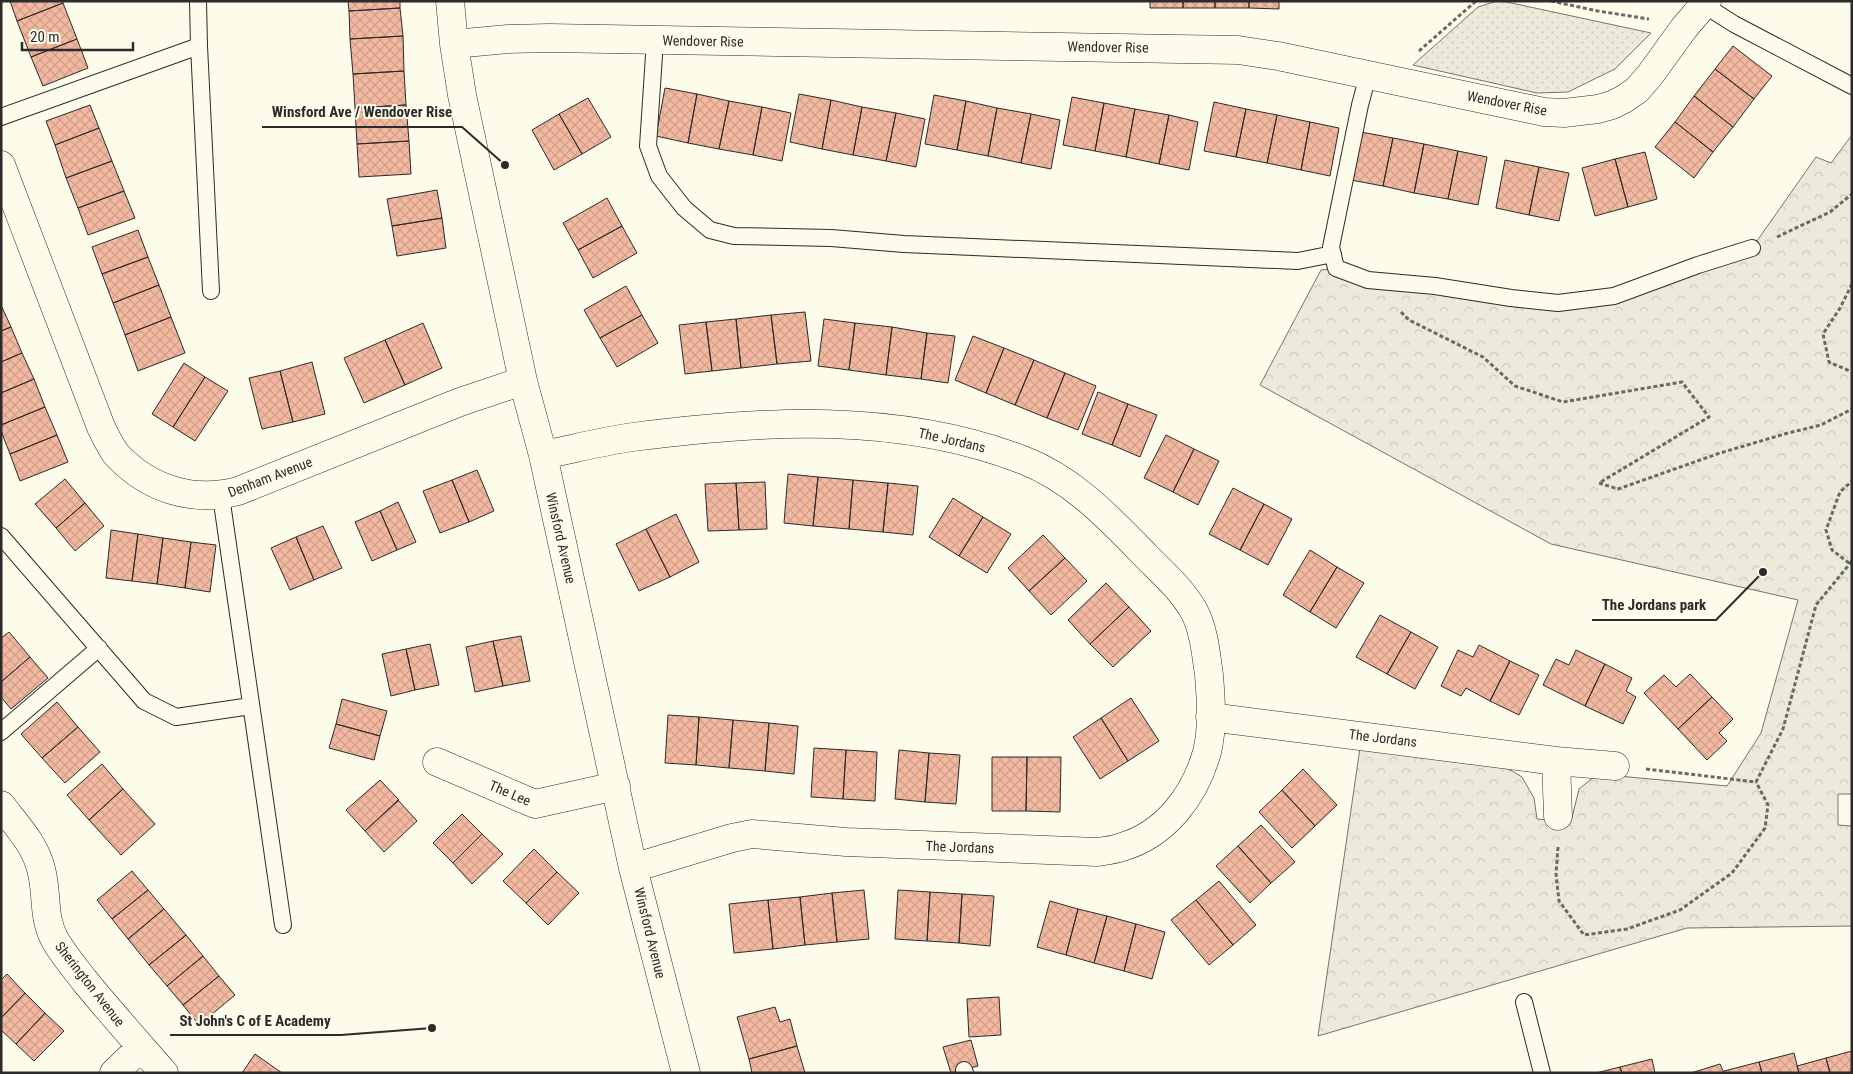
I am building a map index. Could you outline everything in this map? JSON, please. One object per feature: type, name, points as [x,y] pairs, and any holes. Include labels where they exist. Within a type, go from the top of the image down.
[{"type":"street","name":"Winsford Avenue","points":[[450,1],[462,95],[523,381],[543,455],[633,868],[686,1073]]},
{"type":"street","name":"Wendover Rise","points":[[454,44],[508,39],[655,40],[1238,50],[1278,56],[1544,112],[1564,113],[1598,109],[1612,105],[1637,90],[1705,3]]},
{"type":"street","name":"Denham Avenue","points":[[1,165],[101,427],[115,452],[135,472],[152,483],[174,492],[197,496],[220,496],[238,491],[460,402],[523,381]]},
{"type":"street","name":"The Jordans","points":[[543,455],[632,438],[714,429],[799,424],[869,426],[925,433],[986,447],[1025,460],[1052,473],[1103,513],[1178,588],[1194,611],[1201,630],[1210,684],[1210,717],[1207,750],[1197,778],[1185,801],[1166,823],[1144,838],[1122,848],[1097,852],[1035,850],[846,842],[752,834],[732,838],[633,868]]},
{"type":"street","name":"The Jordans","points":[[1210,717],[1615,766]]},
{"type":"street","points":[[1556,760],[1558,816]]},
{"type":"street","name":"The Lee","points":[[437,762],[535,804],[616,786]]},
{"type":"street","name":"Sherington Avenue","points":[[1,805],[11,834],[34,851],[41,869],[47,922],[55,940],[93,991],[164,1073]]},
{"type":"street","points":[[114,1073],[141,1046]]},
{"type":"lane","points":[[198,1],[211,291]]},
{"type":"lane","points":[[1705,3],[1734,24],[1852,86]]},
{"type":"lane","points":[[655,40],[648,146],[659,176],[684,208],[710,230],[734,236],[831,238],[904,244],[1298,261],[1333,254]]},
{"type":"lane","points":[[1,117],[199,46]]},
{"type":"lane","points":[[1368,75],[1360,105],[1331,247],[1336,268],[1368,280],[1434,286],[1558,303],[1614,296],[1698,265],[1752,248]]},
{"type":"lane","points":[[220,496],[283,925]]},
{"type":"lane","points":[[1,536],[144,700],[176,717],[251,706]]},
{"type":"lane","points":[[1,732],[98,648]]},
{"type":"lane","points":[[1524,1002],[1542,1073]]},
{"type":"path","points":[[1396,80],[1408,61],[1476,1]]},
{"type":"path","points":[[1551,1],[1598,11],[1667,21],[1684,28]]},
{"type":"path","points":[[1752,248],[1830,212],[1852,194]]},
{"type":"path","points":[[1368,280],[1408,320],[1483,357],[1515,386],[1563,402],[1682,382],[1709,417],[1600,483],[1618,489],[1720,453],[1821,425],[1852,409]]},
{"type":"path","points":[[1852,284],[1840,308],[1823,334],[1829,362],[1852,372]]},
{"type":"path","points":[[1756,782],[1783,729],[1816,605],[1850,562],[1832,550],[1826,530],[1840,492],[1852,481]]},
{"type":"path","points":[[1615,766],[1756,782]]},
{"type":"path","points":[[1558,816],[1556,874],[1559,901],[1584,935],[1627,929],[1680,910],[1732,873],[1766,828],[1768,805],[1756,782]]},
{"type":"green space","points":[[1497,1],[1651,33],[1615,69],[1568,92],[1537,93],[1413,65],[1478,7]]},
{"type":"green space","points":[[1852,135],[1852,794],[1838,794],[1838,825],[1852,826],[1852,926],[1687,928],[1318,1036],[1360,748],[1499,763],[1522,777],[1534,798],[1537,819],[1571,822],[1579,789],[1595,776],[1618,776],[1727,786],[1761,733],[1798,600],[1551,544],[1260,385],[1321,270],[1336,268],[1511,298],[1614,296],[1752,248],[1816,157],[1831,163]]},
{"type":"building","points":[[10,1],[62,1],[63,3],[17,21]]},
{"type":"building","points":[[348,1],[400,1],[400,8],[349,11]]},
{"type":"building","points":[[1150,1],[1183,1],[1183,8],[1150,8]]},
{"type":"building","points":[[1183,1],[1215,1],[1215,8],[1183,8]]},
{"type":"building","points":[[1215,1],[1249,1],[1249,8],[1215,8]]},
{"type":"building","points":[[1249,1],[1279,1],[1279,9],[1249,8]]},
{"type":"building","points":[[63,3],[77,39],[31,57],[17,21]]},
{"type":"building","points":[[400,8],[403,36],[350,39],[349,11]]},
{"type":"building","points":[[403,36],[404,71],[353,74],[350,39]]},
{"type":"building","points":[[77,39],[88,68],[43,86],[31,57]]},
{"type":"building","points":[[1733,46],[1772,76],[1754,99],[1715,69]]},
{"type":"building","points":[[1715,69],[1754,99],[1733,127],[1694,96]]},
{"type":"building","points":[[404,71],[406,105],[355,108],[353,74]]},
{"type":"building","points":[[665,88],[697,94],[688,143],[656,136]]},
{"type":"building","points":[[697,94],[729,101],[719,149],[688,143]]},
{"type":"building","points":[[799,94],[831,100],[822,149],[790,142]]},
{"type":"building","points":[[934,95],[966,101],[957,150],[925,144]]},
{"type":"building","points":[[1694,96],[1733,127],[1713,152],[1675,122]]},
{"type":"building","points":[[1072,97],[1104,103],[1095,151],[1063,145]]},
{"type":"building","points":[[588,98],[611,137],[582,154],[559,114]]},
{"type":"building","points":[[831,100],[862,107],[853,155],[822,149]]},
{"type":"building","points":[[729,101],[762,107],[753,155],[719,149]]},
{"type":"building","points":[[966,101],[997,108],[988,156],[957,150]]},
{"type":"building","points":[[1214,102],[1246,109],[1236,157],[1204,151]]},
{"type":"building","points":[[1104,103],[1135,109],[1126,157],[1095,151]]},
{"type":"building","points":[[90,105],[99,128],[55,145],[46,121]]},
{"type":"building","points":[[406,105],[409,141],[357,144],[355,108]]},
{"type":"building","points":[[762,107],[791,113],[782,161],[753,155]]},
{"type":"building","points":[[862,107],[896,113],[886,161],[853,155]]},
{"type":"building","points":[[997,108],[1031,114],[1021,163],[988,156]]},
{"type":"building","points":[[1135,109],[1169,115],[1159,164],[1126,157]]},
{"type":"building","points":[[1246,109],[1277,115],[1267,163],[1236,157]]},
{"type":"building","points":[[896,113],[925,119],[916,167],[886,161]]},
{"type":"building","points":[[559,114],[582,154],[554,170],[532,130]]},
{"type":"building","points":[[1031,114],[1060,120],[1051,169],[1021,163]]},
{"type":"building","points":[[1169,115],[1198,122],[1189,170],[1159,164]]},
{"type":"building","points":[[1277,115],[1310,122],[1301,170],[1267,163]]},
{"type":"building","points":[[1310,122],[1339,128],[1330,176],[1301,170]]},
{"type":"building","points":[[1675,122],[1713,152],[1694,178],[1655,147]]},
{"type":"building","points":[[99,128],[112,161],[66,178],[55,145]]},
{"type":"building","points":[[1361,132],[1393,138],[1383,186],[1351,180]]},
{"type":"building","points":[[1393,138],[1424,144],[1414,193],[1383,186]]},
{"type":"building","points":[[409,141],[411,174],[359,177],[357,144]]},
{"type":"building","points":[[1424,144],[1458,151],[1448,199],[1414,193]]},
{"type":"building","points":[[1458,151],[1487,157],[1478,205],[1448,199]]},
{"type":"building","points":[[1645,152],[1657,199],[1628,207],[1615,159]]},
{"type":"building","points":[[1615,159],[1628,207],[1595,216],[1582,168]]},
{"type":"building","points":[[1505,160],[1539,167],[1529,215],[1496,208]]},
{"type":"building","points":[[112,161],[124,191],[78,208],[66,178]]},
{"type":"building","points":[[1539,167],[1569,173],[1559,221],[1529,215]]},
{"type":"building","points":[[437,190],[442,218],[392,226],[387,199]]},
{"type":"building","points":[[124,191],[135,218],[88,235],[78,208]]},
{"type":"building","points":[[607,198],[622,226],[578,250],[563,223]]},
{"type":"building","points":[[442,218],[446,248],[397,256],[392,226]]},
{"type":"building","points":[[622,226],[637,253],[593,278],[578,250]]},
{"type":"building","points":[[138,230],[148,257],[102,274],[92,247]]},
{"type":"building","points":[[148,257],[159,285],[113,303],[102,274]]},
{"type":"building","points":[[159,285],[171,317],[125,335],[113,303]]},
{"type":"building","points":[[626,286],[642,315],[600,338],[584,310]]},
{"type":"building","points":[[1,305],[11,327],[1,331]]},
{"type":"building","points":[[805,312],[811,361],[777,364],[771,315]]},
{"type":"building","points":[[642,315],[658,343],[617,367],[600,338]]},
{"type":"building","points":[[771,315],[777,364],[741,368],[736,319]]},
{"type":"building","points":[[171,317],[185,353],[138,371],[125,335]]},
{"type":"building","points":[[736,319],[741,368],[712,371],[706,322]]},
{"type":"building","points":[[824,319],[855,323],[849,370],[818,366]]},
{"type":"building","points":[[706,322],[712,371],[685,374],[679,325]]},
{"type":"building","points":[[423,323],[442,368],[405,385],[385,340]]},
{"type":"building","points":[[855,323],[892,327],[886,375],[849,370]]},
{"type":"building","points":[[11,327],[22,353],[1,362],[1,331]]},
{"type":"building","points":[[892,327],[927,333],[921,379],[886,375]]},
{"type":"building","points":[[927,333],[955,336],[948,383],[921,379]]},
{"type":"building","points":[[973,336],[1004,348],[986,393],[955,380]]},
{"type":"building","points":[[385,340],[405,385],[364,403],[344,358]]},
{"type":"building","points":[[1004,348],[1034,360],[1015,405],[986,393]]},
{"type":"building","points":[[22,353],[34,379],[1,393],[1,362]]},
{"type":"building","points":[[1034,360],[1065,373],[1047,418],[1015,405]]},
{"type":"building","points":[[312,362],[325,414],[293,422],[280,371]]},
{"type":"building","points":[[184,363],[205,377],[173,427],[152,414]]},
{"type":"building","points":[[280,371],[293,422],[262,429],[249,378]]},
{"type":"building","points":[[1065,373],[1096,386],[1078,430],[1047,418]]},
{"type":"building","points":[[205,377],[228,391],[195,441],[173,427]]},
{"type":"building","points":[[34,379],[45,407],[1,425],[1,393]]},
{"type":"building","points":[[1098,392],[1128,404],[1112,445],[1082,434]]},
{"type":"building","points":[[1128,404],[1157,415],[1140,457],[1112,445]]},
{"type":"building","points":[[45,407],[57,435],[10,454],[1,431],[1,425]]},
{"type":"building","points":[[57,435],[68,462],[20,481],[10,454]]},
{"type":"building","points":[[1166,435],[1194,449],[1173,492],[1144,478]]},
{"type":"building","points":[[1194,449],[1219,461],[1198,505],[1173,492]]},
{"type":"building","points":[[477,470],[494,511],[469,522],[452,480]]},
{"type":"building","points":[[788,474],[818,477],[813,526],[784,523]]},
{"type":"building","points":[[818,477],[853,480],[849,529],[813,526]]},
{"type":"building","points":[[65,479],[85,503],[56,528],[35,504]]},
{"type":"building","points":[[452,480],[469,522],[440,533],[423,491]]},
{"type":"building","points":[[853,480],[888,483],[883,532],[849,529]]},
{"type":"building","points":[[765,482],[767,529],[739,530],[736,483]]},
{"type":"building","points":[[736,483],[739,530],[708,531],[705,484]]},
{"type":"building","points":[[888,483],[918,486],[913,535],[883,532]]},
{"type":"building","points":[[1233,488],[1264,504],[1240,550],[1209,534]]},
{"type":"building","points":[[953,498],[983,517],[959,556],[929,537]]},
{"type":"building","points":[[398,502],[416,542],[397,550],[380,511]]},
{"type":"building","points":[[85,503],[104,526],[75,551],[56,528]]},
{"type":"building","points":[[1264,504],[1292,519],[1268,565],[1240,550]]},
{"type":"building","points":[[380,511],[397,550],[372,561],[355,522]]},
{"type":"building","points":[[676,514],[699,562],[670,577],[646,529]]},
{"type":"building","points":[[983,517],[1011,534],[987,573],[959,556]]},
{"type":"building","points":[[323,526],[342,568],[314,580],[296,537]]},
{"type":"building","points":[[646,529],[670,577],[639,591],[616,544]]},
{"type":"building","points":[[111,530],[138,534],[132,581],[106,578]]},
{"type":"building","points":[[138,534],[163,538],[157,584],[132,581]]},
{"type":"building","points":[[1043,535],[1065,558],[1029,591],[1008,568]]},
{"type":"building","points":[[296,537],[314,580],[290,590],[271,548]]},
{"type":"building","points":[[163,538],[191,542],[185,588],[157,584]]},
{"type":"building","points":[[191,542],[216,545],[210,592],[185,588]]},
{"type":"building","points":[[1310,550],[1337,567],[1310,612],[1283,595]]},
{"type":"building","points":[[1065,558],[1087,581],[1051,615],[1029,591]]},
{"type":"building","points":[[1337,567],[1364,583],[1336,628],[1310,612]]},
{"type":"building","points":[[1106,583],[1129,607],[1090,644],[1068,620]]},
{"type":"building","points":[[1129,607],[1151,631],[1113,667],[1090,644]]},
{"type":"building","points":[[1380,615],[1411,632],[1387,674],[1356,657]]},
{"type":"building","points":[[9,632],[30,657],[1,682],[1,638]]},
{"type":"building","points":[[1411,632],[1438,647],[1415,689],[1387,674]]},
{"type":"building","points":[[521,636],[530,681],[503,686],[493,641]]},
{"type":"building","points":[[493,641],[503,686],[475,692],[466,647]]},
{"type":"building","points":[[430,644],[439,685],[415,690],[406,649]]},
{"type":"building","points":[[1479,645],[1510,661],[1490,701],[1466,688],[1461,696],[1441,686],[1458,650],[1473,657]]},
{"type":"building","points":[[406,649],[415,690],[391,696],[382,654]]},
{"type":"building","points":[[1576,650],[1605,664],[1585,706],[1543,685],[1556,659],[1569,665]]},
{"type":"building","points":[[30,657],[48,678],[11,709],[1,697],[1,682]]},
{"type":"building","points":[[1510,661],[1539,675],[1519,715],[1490,701]]},
{"type":"building","points":[[1605,664],[1632,678],[1626,691],[1636,697],[1623,724],[1585,706]]},
{"type":"building","points":[[1690,674],[1712,697],[1678,729],[1644,693],[1664,675],[1676,687]]},
{"type":"building","points":[[1712,697],[1733,719],[1719,733],[1727,741],[1707,760],[1678,729]]},
{"type":"building","points":[[1131,698],[1159,741],[1128,761],[1101,718]]},
{"type":"building","points":[[342,699],[387,711],[380,736],[336,724]]},
{"type":"building","points":[[57,702],[78,727],[42,758],[21,734]]},
{"type":"building","points":[[668,715],[699,717],[696,765],[665,763]]},
{"type":"building","points":[[699,717],[733,720],[729,768],[696,765]]},
{"type":"building","points":[[1101,718],[1128,761],[1100,779],[1073,737]]},
{"type":"building","points":[[733,720],[769,723],[765,771],[729,768]]},
{"type":"building","points":[[769,723],[798,726],[794,774],[765,771]]},
{"type":"building","points":[[336,724],[380,736],[374,760],[329,748]]},
{"type":"building","points":[[78,727],[100,752],[65,783],[42,758]]},
{"type":"building","points":[[814,748],[846,750],[843,799],[811,797]]},
{"type":"building","points":[[846,750],[877,752],[875,801],[843,799]]},
{"type":"building","points":[[899,750],[929,753],[925,802],[895,799]]},
{"type":"building","points":[[929,753],[960,755],[956,804],[925,802]]},
{"type":"building","points":[[992,757],[1027,757],[1026,811],[992,811]]},
{"type":"building","points":[[1027,757],[1061,757],[1060,812],[1026,811]]},
{"type":"building","points":[[102,764],[123,789],[89,820],[67,795]]},
{"type":"building","points":[[1303,769],[1337,805],[1315,826],[1282,790]]},
{"type":"building","points":[[380,780],[399,800],[365,831],[346,810]]},
{"type":"building","points":[[123,789],[155,824],[121,855],[89,820]]},
{"type":"building","points":[[1282,790],[1315,826],[1292,848],[1259,812]]},
{"type":"building","points":[[398,800],[417,821],[384,852],[365,831]]},
{"type":"building","points":[[462,814],[482,834],[453,863],[433,843]]},
{"type":"building","points":[[1261,825],[1295,862],[1271,883],[1238,846]]},
{"type":"building","points":[[482,834],[503,854],[472,884],[453,863]]},
{"type":"building","points":[[1238,846],[1271,883],[1250,903],[1216,866]]},
{"type":"building","points":[[534,849],[557,872],[526,903],[503,881]]},
{"type":"building","points":[[132,871],[148,890],[112,919],[97,900]]},
{"type":"building","points":[[557,872],[579,893],[548,925],[526,903]]},
{"type":"building","points":[[1219,881],[1256,925],[1233,945],[1196,900]]},
{"type":"building","points":[[148,890],[164,909],[128,939],[112,919]]},
{"type":"building","points":[[864,890],[869,939],[837,942],[832,893]]},
{"type":"building","points":[[898,890],[930,892],[927,941],[895,939]]},
{"type":"building","points":[[930,892],[962,894],[959,943],[927,941]]},
{"type":"building","points":[[832,893],[837,942],[805,945],[800,897]]},
{"type":"building","points":[[962,894],[994,896],[990,946],[959,943]]},
{"type":"building","points":[[800,897],[805,945],[773,949],[768,900]]},
{"type":"building","points":[[768,900],[773,949],[734,953],[729,904]]},
{"type":"building","points":[[1196,900],[1233,945],[1209,965],[1171,920]]},
{"type":"building","points":[[1050,901],[1078,909],[1066,955],[1037,947]]},
{"type":"building","points":[[164,909],[186,935],[149,965],[128,939]]},
{"type":"building","points":[[1078,909],[1107,916],[1094,963],[1066,955]]},
{"type":"building","points":[[1107,916],[1136,924],[1124,971],[1094,963]]},
{"type":"building","points":[[1136,924],[1165,932],[1152,979],[1124,971]]},
{"type":"building","points":[[186,935],[203,956],[167,986],[149,965]]},
{"type":"building","points":[[203,956],[219,976],[183,1005],[167,986]]},
{"type":"building","points":[[7,974],[25,993],[1,1018],[1,980]]},
{"type":"building","points":[[219,976],[235,995],[199,1025],[183,1005]]},
{"type":"building","points":[[25,993],[45,1013],[16,1044],[1,1030],[1,1018]]},
{"type":"building","points":[[999,997],[1001,1035],[969,1037],[967,999]]},
{"type":"building","points":[[775,1007],[780,1022],[790,1019],[797,1046],[749,1059],[737,1017]]},
{"type":"building","points":[[45,1013],[64,1031],[34,1061],[16,1044]]},
{"type":"building","points":[[971,1040],[978,1066],[951,1073],[943,1047]]},
{"type":"building","points":[[797,1046],[805,1073],[752,1073],[749,1059]]},
{"type":"building","points":[[1852,1051],[1852,1073],[1830,1073],[1826,1058]]},
{"type":"building","points":[[1794,1053],[1799,1073],[1762,1073],[1759,1062]]},
{"type":"building","points":[[255,1054],[282,1073],[242,1073]]},
{"type":"building","points":[[1826,1058],[1830,1073],[1799,1073],[1797,1066]]},
{"type":"building","points":[[1652,1059],[1655,1073],[1622,1073],[1620,1067]]},
{"type":"building","points":[[1759,1062],[1762,1073],[1724,1073],[1724,1071]]},
{"type":"building","points":[[1720,1064],[1724,1073],[1691,1073]]},
{"type":"building","points":[[1620,1067],[1622,1073],[1596,1073]]},
{"type":"place","name":"Winsford Ave / Wendover Rise","points":[[505,165]]},
{"type":"place","name":"The Jordans park","points":[[1763,572]]},
{"type":"place","name":"St John's C of E Academy","points":[[432,1028]]}]
